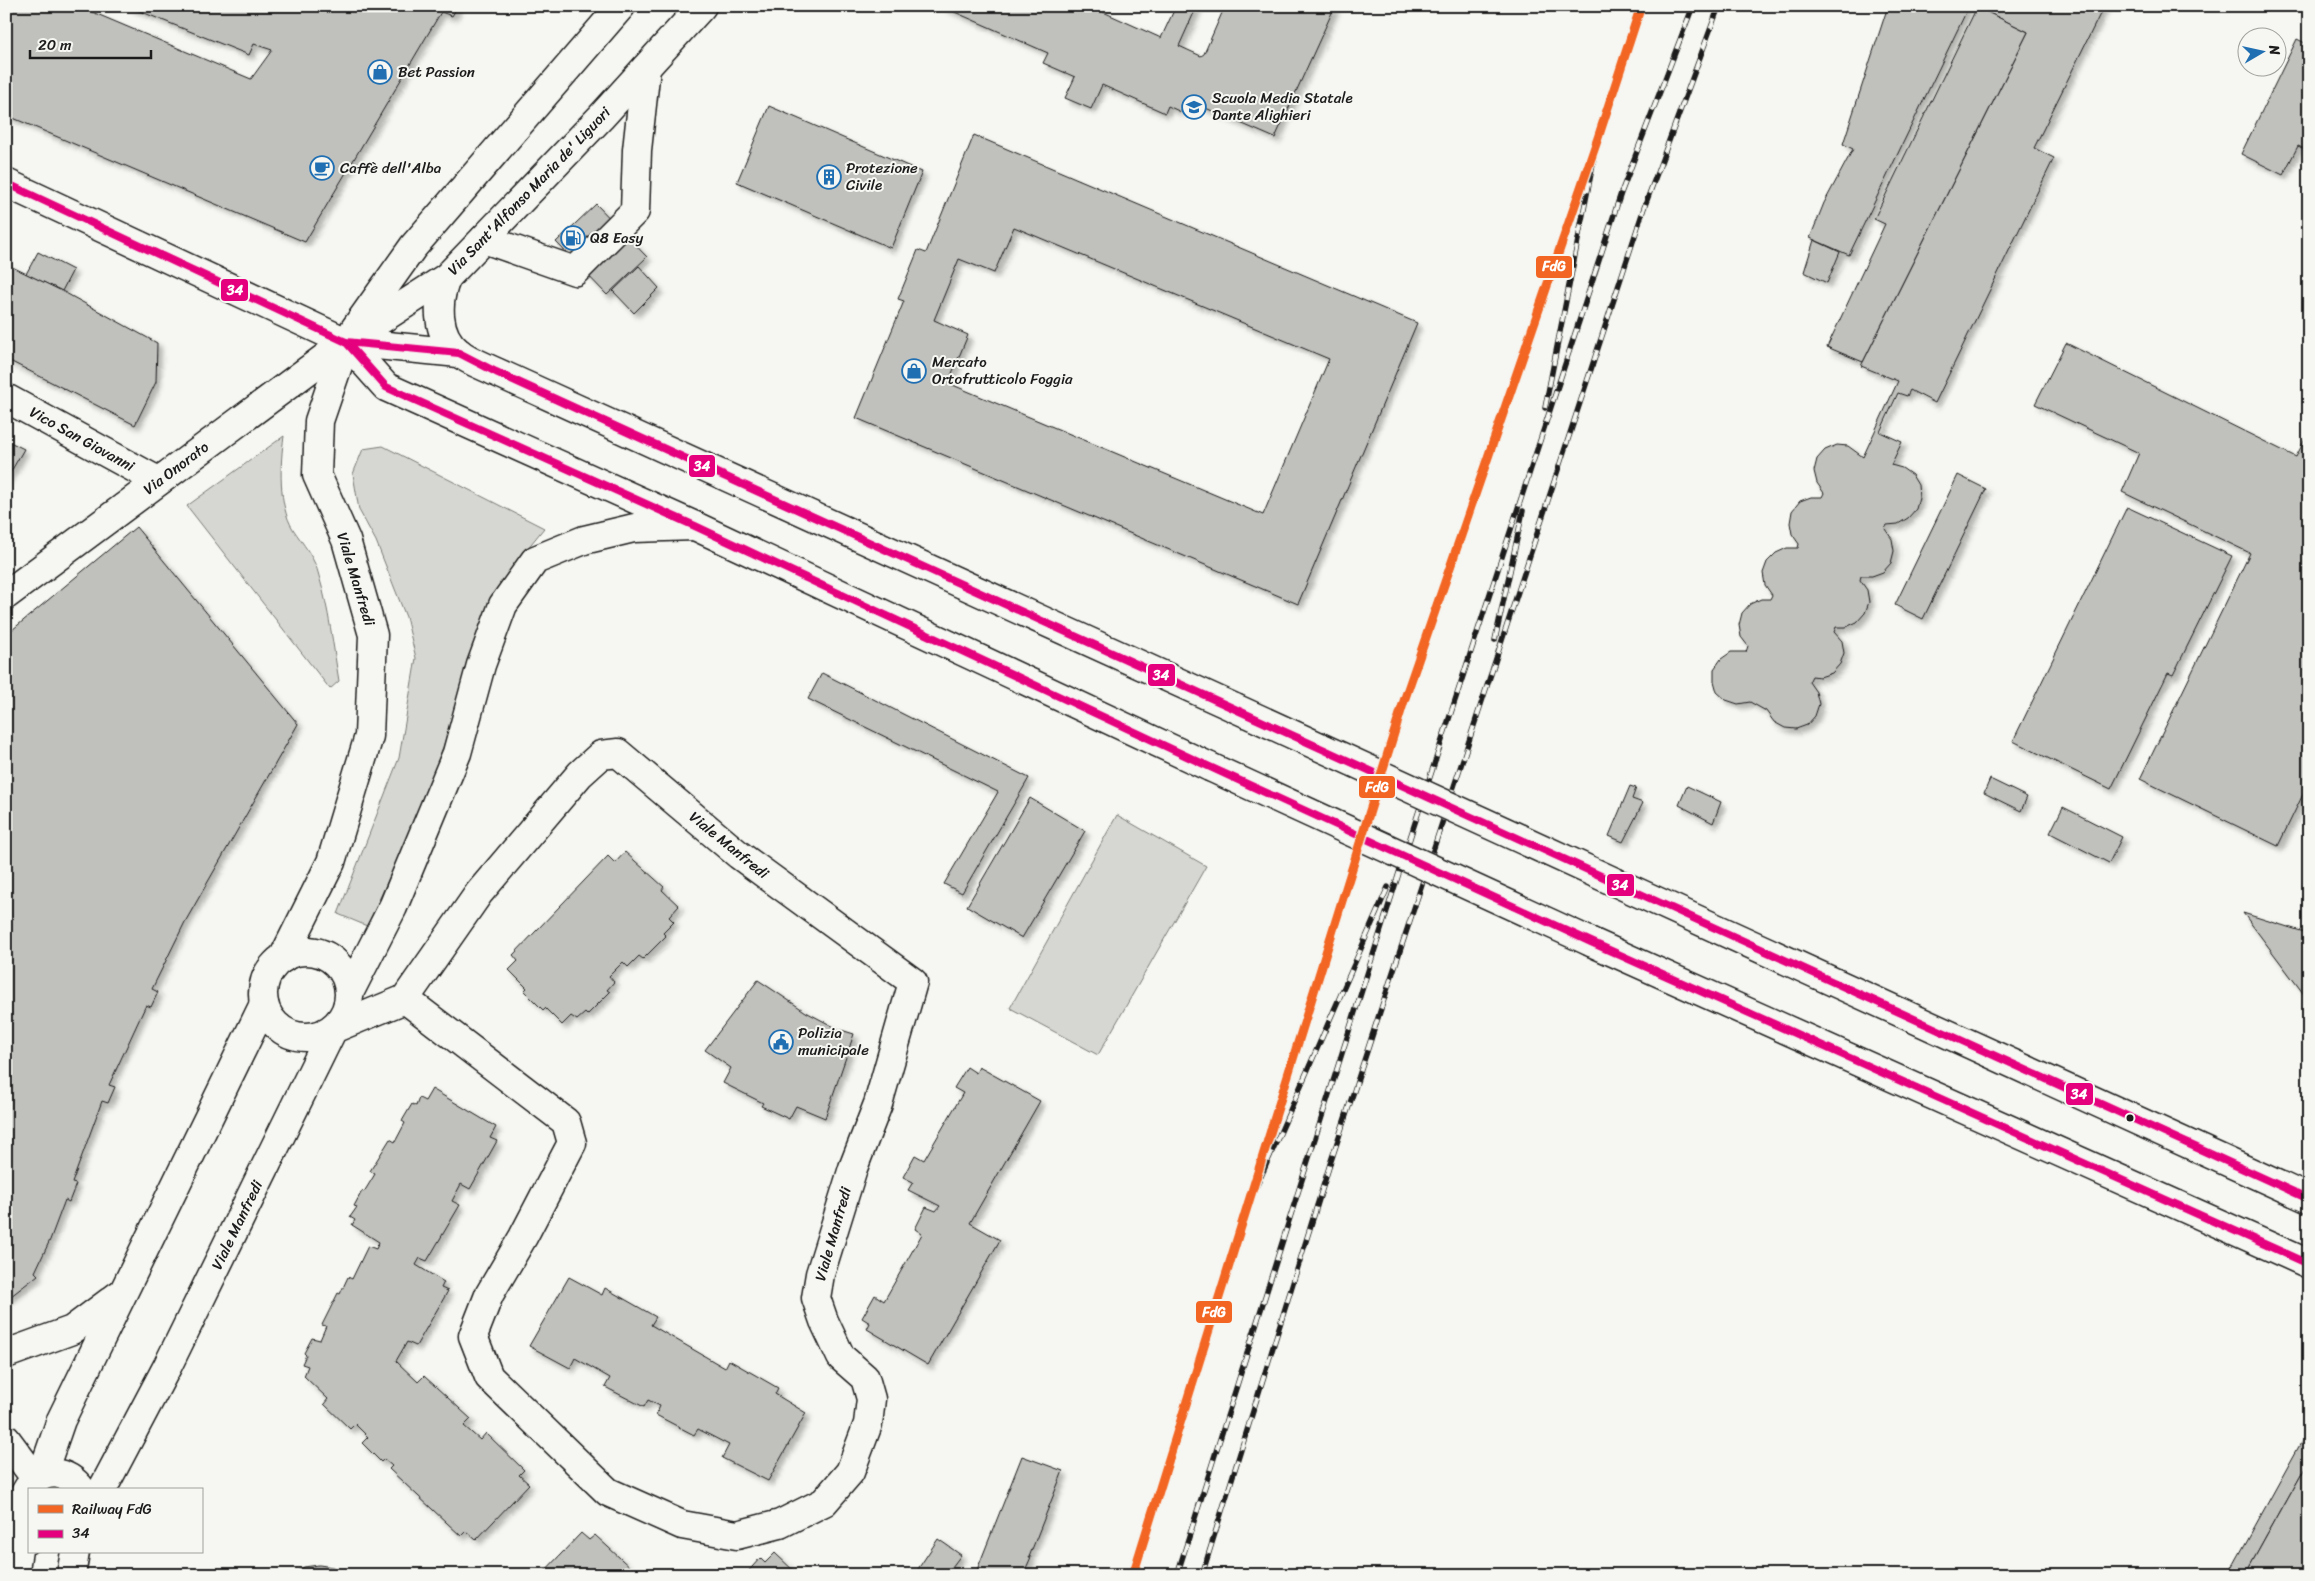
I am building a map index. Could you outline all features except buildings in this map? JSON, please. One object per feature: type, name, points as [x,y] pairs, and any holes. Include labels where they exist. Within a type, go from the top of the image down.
[{"type":"street","points":[[346,342],[413,247],[621,6]]},
{"type":"street","name":"Via Sant'Alfonso Maria de' Liguori","points":[[346,342],[447,277],[646,68],[702,6]]},
{"type":"street","points":[[484,239],[575,271],[635,211],[637,150],[646,68]]},
{"type":"street","points":[[6,183],[346,342],[459,353],[2309,1199]]},
{"type":"street","points":[[447,277],[440,297],[440,318],[446,338],[459,353]]},
{"type":"street","points":[[346,342],[386,387],[696,526],[1210,767],[1591,942],[2309,1264]]},
{"type":"street","name":"Via Onorato","points":[[6,595],[158,480],[346,342]]},
{"type":"street","name":"Viale Manfredi","points":[[283,958],[331,862],[369,736],[373,635],[346,540],[317,475],[319,421],[346,342]]},
{"type":"street","name":"Vico San Giovanni","points":[[6,398],[158,480]]},
{"type":"street","points":[[350,991],[393,907],[457,753],[481,665],[503,605],[535,560],[584,540],[634,528],[696,526]]},
{"type":"street","name":"Viale Manfredi","points":[[618,753],[739,855],[913,982],[878,1104],[853,1168],[820,1274],[816,1298],[824,1321],[841,1357],[865,1378],[870,1399],[868,1424],[850,1472],[824,1502],[780,1524],[737,1535],[682,1526],[608,1492],[489,1378],[473,1336],[489,1295],[523,1237],[572,1143],[566,1122],[405,1000],[479,893],[574,782],[601,755],[618,753]]},
{"type":"street","points":[[332,1029],[342,1019],[349,1005],[350,991],[339,965],[327,956],[314,951],[300,951],[274,964],[267,976],[263,990],[264,1004],[269,1017],[279,1028],[291,1035],[306,1038],[320,1036],[332,1029],[405,1000]]},
{"type":"street","points":[[38,1476],[61,1420],[264,1004]]},
{"type":"street","name":"Viale Manfredi","points":[[103,1488],[168,1365],[332,1029]]},
{"type":"street","points":[[6,1354],[72,1330],[123,1293]]},
{"type":"street","points":[[6,1439],[38,1476]]},
{"type":"street","points":[[14,1575],[18,1528],[15,1505],[18,1494],[25,1485],[38,1476],[57,1474],[68,1477],[80,1488]]},
{"type":"street","points":[[71,1575],[75,1554]]},
{"type":"shaded area","points":[[284,436],[281,484],[285,508],[293,529],[315,563],[322,589],[339,681],[330,689],[187,506]]},
{"type":"shaded area","points":[[383,446],[544,528],[506,575],[466,672],[431,787],[367,926],[338,914],[399,758],[416,658],[406,617],[376,541],[359,510],[353,474],[363,449]]},
{"type":"shaded area","points":[[1117,815],[1206,866],[1098,1055],[1010,1008]]},
{"type":"railway","points":[[1177,1575],[1411,835],[1621,193],[1693,6]]},
{"type":"railway","points":[[1202,1575],[1330,1164],[1644,208],[1719,6]]},
{"type":"railway","points":[[1545,408],[1598,138]]},
{"type":"railway","points":[[1495,640],[1523,511]]},
{"type":"railway","points":[[1241,1222],[1388,887]]},
{"type":"rail line","name":"FdG","points":[[1133,1575],[1404,701],[1598,138],[1641,6]]},
{"type":"transit line","name":"34","points":[[6,183],[346,342],[459,353],[496,372],[2309,1199]]},
{"type":"transit line","name":"34","points":[[346,342],[386,387],[695,526],[1210,767],[1591,942],[2309,1264]]},
{"type":"place","name":"Bet Passion","points":[[380,72]]},
{"type":"place","name":"Scuola Media Statale Dante Alighieri","points":[[1194,107]]},
{"type":"place","name":"Caffè dell'Alba","points":[[322,168]]},
{"type":"place","name":"Protezione Civile","points":[[829,177]]},
{"type":"place","name":"Q8 Easy","points":[[573,238]]},
{"type":"place","name":"Mercato Ortofrutticolo Foggia","points":[[914,371]]},
{"type":"place","name":"Polizia municipale","points":[[781,1042]]}]
